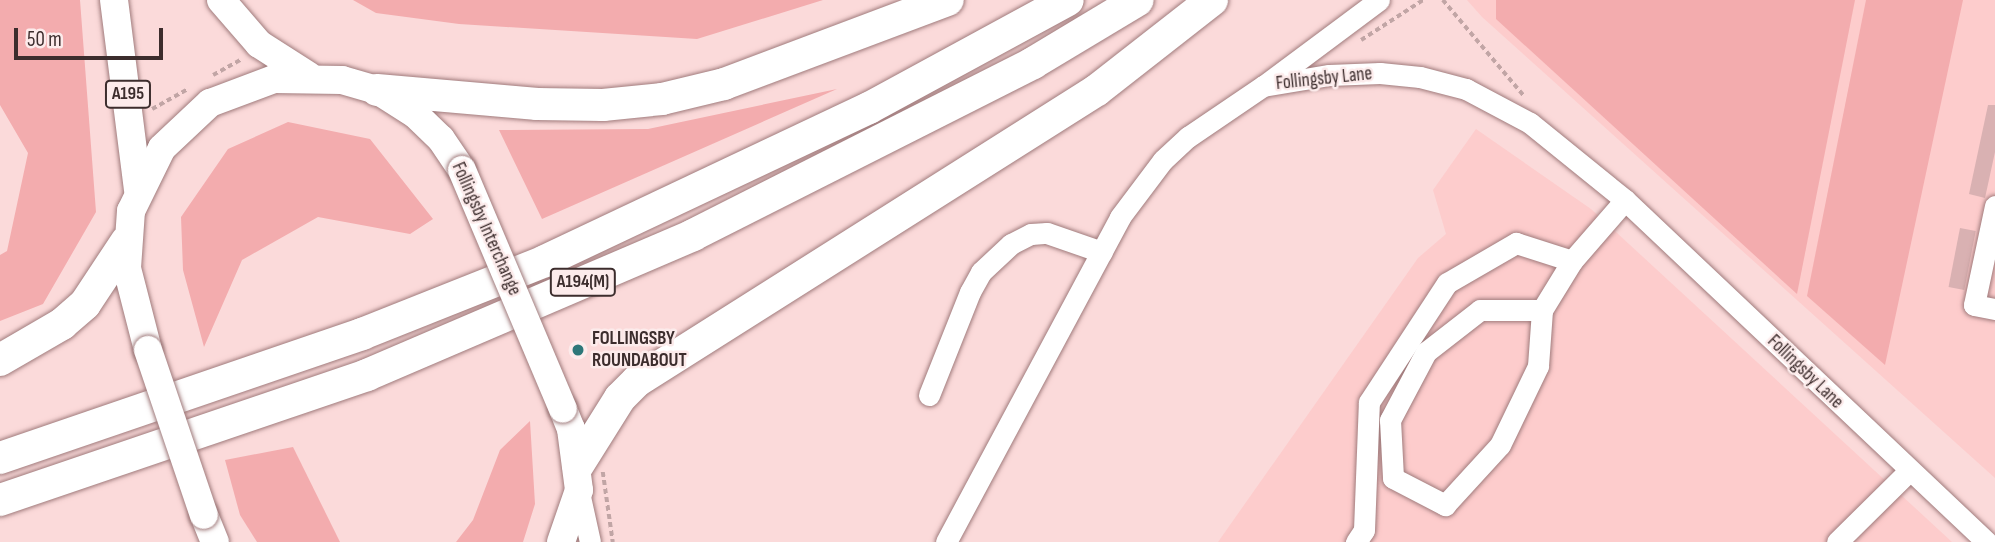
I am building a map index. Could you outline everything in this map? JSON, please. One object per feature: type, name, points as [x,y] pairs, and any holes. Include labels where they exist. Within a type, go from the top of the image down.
[{"type":"highway","points":[[377,90],[537,104],[603,106],[662,99],[724,84],[948,0]]},
{"type":"highway","name":"A194(M)","points":[[0,458],[362,334],[545,261],[869,108],[1068,0]]},
{"type":"highway","name":"A194(M)","points":[[0,500],[367,375],[693,235],[1033,63],[1138,0]]},
{"type":"highway","points":[[578,477],[620,398],[638,381],[1097,90],[1212,0]]},
{"type":"highway","points":[[0,360],[62,324],[85,304],[126,242]]},
{"type":"main road","name":"A195","points":[[114,0],[138,189]]},
{"type":"main road","points":[[221,0],[259,44],[309,76]]},
{"type":"main road","name":"Follingsby Interchange","points":[[215,542],[130,293],[126,242],[138,189],[162,148],[210,103],[250,85],[309,76],[377,90],[415,114],[441,139],[461,170],[563,409],[578,477]]},
{"type":"main road","points":[[561,542],[578,477]]},
{"type":"street","points":[[1263,86],[1379,0]]},
{"type":"street","name":"Follingsby Lane","points":[[946,542],[1102,252],[1136,193],[1163,160],[1188,136],[1263,86],[1329,75],[1380,73],[1420,77],[1466,89],[1530,123],[1625,200],[1987,542]]},
{"type":"street","points":[[1542,310],[1480,310],[1426,352],[1390,420],[1392,478],[1445,505],[1500,445],[1538,366],[1542,310],[1573,261],[1625,200]]},
{"type":"street","points":[[1995,206],[1974,305],[1995,309]]},
{"type":"street","points":[[929,395],[970,292],[981,272],[1011,244],[1031,234],[1048,233],[1064,235],[1102,252]]},
{"type":"street","points":[[1356,542],[1364,530],[1369,402],[1447,282],[1516,243],[1573,261]]},
{"type":"street","points":[[1837,542],[1909,471]]},
{"type":"street","points":[[578,477],[590,542]]},
{"type":"path","points":[[1350,46],[1423,0]]},
{"type":"path","points":[[1443,0],[1534,106]]},
{"type":"shaded area","points":[[0,0],[80,0],[96,212],[43,304],[0,321],[0,255],[7,251],[28,153],[0,105]]},
{"type":"shaded area","points":[[353,0],[823,0],[697,39],[459,24],[376,13]]},
{"type":"shaded area","points":[[1467,0],[1995,0],[1995,478],[1482,17]]},
{"type":"shaded area","points":[[1496,0],[1855,0],[1797,294],[1496,19]]},
{"type":"shaded area","points":[[1866,0],[1963,0],[1885,365],[1807,296]]},
{"type":"shaded area","points":[[837,89],[542,219],[499,130],[648,129]]},
{"type":"shaded area","points":[[288,122],[370,139],[433,219],[410,234],[318,217],[242,260],[204,347],[183,270],[181,217],[228,149]]},
{"type":"shaded area","points":[[1476,129],[1591,209],[1952,542],[1218,542],[1418,258],[1446,234],[1433,190]]},
{"type":"shaded area","points":[[530,421],[535,504],[523,542],[456,542],[473,520],[500,450]]},
{"type":"shaded area","points":[[293,447],[340,542],[257,542],[240,515],[225,460]]},
{"type":"building","points":[[1988,105],[1995,105],[1995,152],[1985,198],[1969,194]]},
{"type":"building","points":[[1960,228],[1976,231],[1964,290],[1949,287]]},
{"type":"place","name":"FOLLINGSBY ROUNDABOUT","points":[[578,350]]}]
